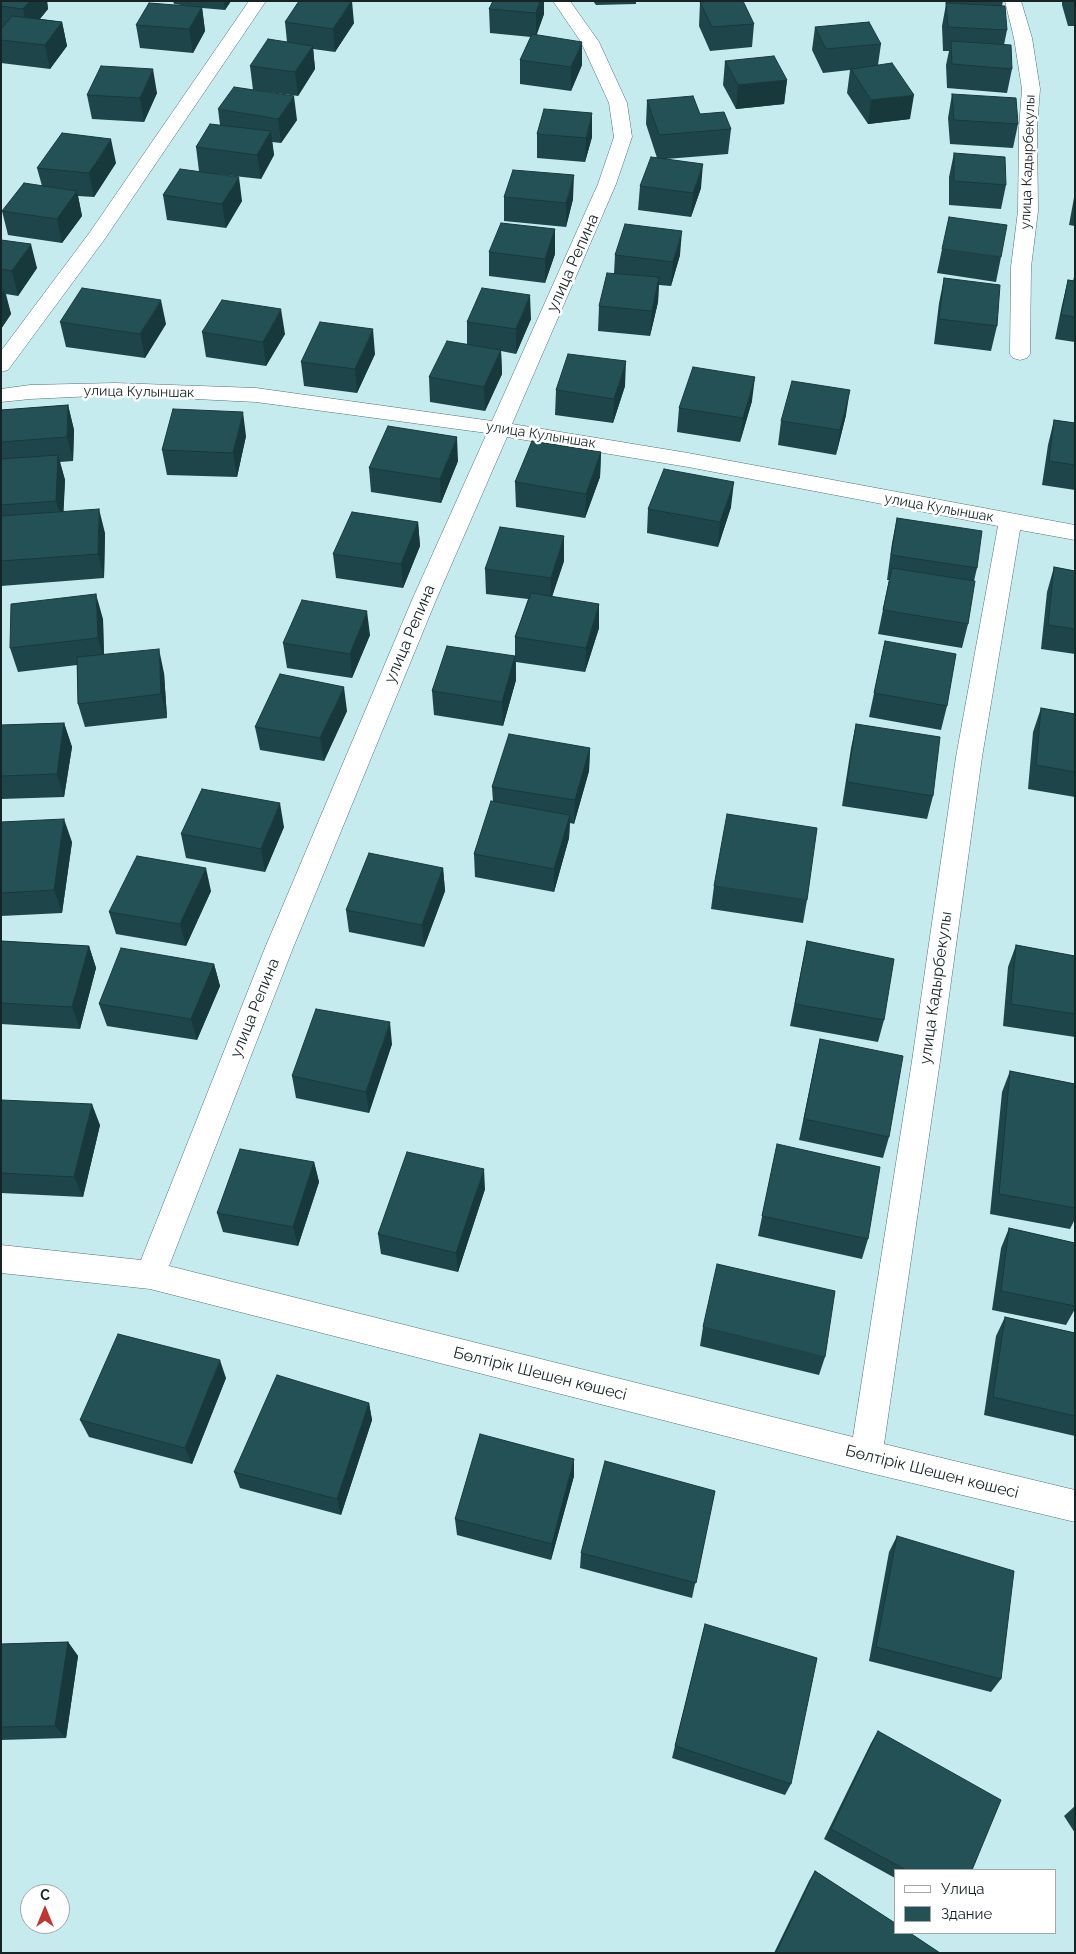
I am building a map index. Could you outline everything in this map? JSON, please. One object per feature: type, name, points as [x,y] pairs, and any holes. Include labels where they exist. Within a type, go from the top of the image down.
[{"type":"street","points":[[1,366],[97,236],[258,1]]},
{"type":"street","name":"улица Репина","points":[[150,1275],[282,939],[424,600],[607,184],[623,137],[618,103],[590,42],[561,1]]},
{"type":"street","name":"улица Кадырбекулы","points":[[1013,1],[1023,38],[1031,89],[1028,128],[1028,211],[1021,267],[1020,354]]},
{"type":"street","name":"улица Кулыншак","points":[[1,396],[30,392],[115,390],[256,394],[500,428],[688,460],[1075,532]]},
{"type":"street","name":"улица Кадырбекулы","points":[[866,1456],[926,1061],[969,757],[1010,521]]},
{"type":"street","name":"Бөлтірік Шешен көшесі","points":[[1,1259],[150,1275],[866,1456],[1075,1506]]},
{"type":"building","points":[[1,1],[30,1],[23,9],[1,6]]},
{"type":"building","points":[[299,1],[351,1],[333,29],[285,22]]},
{"type":"building","points":[[493,1],[540,1],[536,13],[489,9]]},
{"type":"building","points":[[743,1],[754,24],[712,27],[700,2]]},
{"type":"building","points":[[149,3],[202,7],[189,29],[136,25]]},
{"type":"building","points":[[946,3],[1005,6],[1007,30],[948,27]]},
{"type":"building","points":[[12,16],[62,22],[45,45],[1,40],[1,29]]},
{"type":"building","points":[[869,22],[881,44],[826,49],[815,27]]},
{"type":"building","points":[[532,34],[582,42],[571,67],[520,60]]},
{"type":"building","points":[[268,39],[313,46],[295,72],[250,66]]},
{"type":"building","points":[[951,41],[1011,45],[1012,69],[952,64]]},
{"type":"building","points":[[774,56],[787,80],[738,85],[725,61]]},
{"type":"building","points":[[892,63],[914,95],[871,100],[851,69]]},
{"type":"building","points":[[101,66],[153,69],[140,98],[87,95]]},
{"type":"building","points":[[234,87],[294,96],[278,119],[218,109]]},
{"type":"building","points":[[952,94],[1016,98],[1018,124],[954,120]]},
{"type":"building","points":[[693,96],[700,114],[724,112],[731,129],[659,135],[647,100]]},
{"type":"building","points":[[544,109],[592,113],[586,138],[537,134]]},
{"type":"building","points":[[210,124],[271,131],[257,155],[196,147]]},
{"type":"building","points":[[62,133],[111,139],[89,173],[37,168]]},
{"type":"building","points":[[954,153],[1005,157],[1006,185],[954,181]]},
{"type":"building","points":[[651,157],[703,164],[693,193],[640,186]]},
{"type":"building","points":[[180,169],[239,177],[222,204],[163,195]]},
{"type":"building","points":[[513,170],[574,175],[566,203],[504,197]]},
{"type":"building","points":[[24,183],[77,191],[57,219],[2,211]]},
{"type":"building","points":[[949,217],[1007,225],[1001,257],[942,249]]},
{"type":"building","points":[[501,223],[555,229],[545,259],[489,252]]},
{"type":"building","points":[[625,224],[682,231],[673,262],[615,255]]},
{"type":"building","points":[[1,240],[31,244],[12,271],[1,269]]},
{"type":"building","points":[[607,273],[659,277],[652,311],[599,306]]},
{"type":"building","points":[[944,278],[1000,285],[997,326],[939,319]]},
{"type":"building","points":[[1068,280],[1075,281],[1075,317],[1061,315]]},
{"type":"building","points":[[82,288],[161,300],[140,334],[60,322]]},
{"type":"building","points":[[482,288],[530,295],[516,329],[467,322]]},
{"type":"building","points":[[222,300],[281,309],[263,342],[202,332]]},
{"type":"building","points":[[320,322],[373,329],[355,369],[301,362]]},
{"type":"building","points":[[447,341],[501,350],[484,387],[429,377]]},
{"type":"building","points":[[568,354],[626,361],[614,399],[556,390]]},
{"type":"building","points":[[693,367],[755,377],[743,418],[679,408]]},
{"type":"building","points":[[792,381],[850,390],[840,430],[781,421]]},
{"type":"building","points":[[68,405],[67,437],[1,442],[1,410]]},
{"type":"building","points":[[173,409],[243,412],[233,453],[162,450]]},
{"type":"building","points":[[1054,420],[1075,423],[1075,465],[1049,461]]},
{"type":"building","points":[[388,426],[457,437],[440,479],[369,468]]},
{"type":"building","points":[[532,441],[601,452],[586,494],[515,482]]},
{"type":"building","points":[[58,455],[56,501],[1,505],[1,459]]},
{"type":"building","points":[[664,469],[734,482],[720,522],[648,509]]},
{"type":"building","points":[[99,509],[98,554],[1,561],[1,516]]},
{"type":"building","points":[[352,512],[418,522],[401,564],[333,554]]},
{"type":"building","points":[[897,518],[982,531],[977,568],[891,555]]},
{"type":"building","points":[[500,527],[564,536],[551,578],[485,569]]},
{"type":"building","points":[[1054,567],[1075,571],[1075,629],[1048,625]]},
{"type":"building","points":[[892,568],[975,581],[968,624],[883,610]]},
{"type":"building","points":[[531,593],[599,604],[586,648],[515,637]]},
{"type":"building","points":[[96,594],[98,638],[10,648],[11,604]]},
{"type":"building","points":[[302,600],[367,611],[350,654],[283,643]]},
{"type":"building","points":[[885,641],[956,654],[947,706],[874,693]]},
{"type":"building","points":[[447,646],[515,656],[502,702],[432,691]]},
{"type":"building","points":[[159,649],[161,694],[78,704],[77,657]]},
{"type":"building","points":[[280,674],[344,687],[320,738],[255,727]]},
{"type":"building","points":[[1041,708],[1075,714],[1075,772],[1036,765]]},
{"type":"building","points":[[64,723],[57,774],[1,776],[1,725]]},
{"type":"building","points":[[856,724],[940,737],[933,796],[847,782]]},
{"type":"building","points":[[509,734],[590,748],[575,800],[492,787]]},
{"type":"building","points":[[202,789],[280,803],[261,849],[181,834]]},
{"type":"building","points":[[491,801],[570,815],[554,869],[474,854]]},
{"type":"building","points":[[727,814],[817,828],[807,900],[714,886]]},
{"type":"building","points":[[64,819],[54,890],[1,893],[1,822]]},
{"type":"building","points":[[369,853],[443,868],[422,925],[346,910]]},
{"type":"building","points":[[137,856],[206,868],[180,924],[109,912]]},
{"type":"building","points":[[1,941],[89,946],[72,1007],[1,1003]]},
{"type":"building","points":[[807,941],[894,959],[884,1020],[795,1004]]},
{"type":"building","points":[[1016,945],[1075,956],[1075,1014],[1011,1004]]},
{"type":"building","points":[[121,948],[214,964],[191,1019],[99,1004]]},
{"type":"building","points":[[316,1009],[390,1022],[366,1092],[292,1076]]},
{"type":"building","points":[[820,1039],[903,1056],[889,1137],[804,1119]]},
{"type":"building","points":[[1010,1071],[1075,1084],[1075,1208],[999,1194]]},
{"type":"building","points":[[1,1100],[92,1104],[74,1177],[1,1173]]},
{"type":"building","points":[[777,1144],[880,1167],[868,1239],[762,1216]]},
{"type":"building","points":[[240,1149],[314,1162],[293,1227],[217,1213]]},
{"type":"building","points":[[407,1152],[484,1169],[456,1253],[378,1234]]},
{"type":"building","points":[[1009,1228],[1075,1243],[1075,1306],[1001,1291]]},
{"type":"building","points":[[717,1264],[835,1291],[825,1357],[703,1327]]},
{"type":"building","points":[[1005,1317],[1075,1333],[1075,1416],[993,1397]]},
{"type":"building","points":[[118,1334],[220,1360],[185,1448],[80,1420]]},
{"type":"building","points":[[277,1375],[369,1403],[337,1499],[234,1472]]},
{"type":"building","points":[[480,1434],[574,1459],[552,1544],[455,1519]]},
{"type":"building","points":[[605,1461],[715,1491],[696,1583],[581,1553]]},
{"type":"building","points":[[897,1536],[1014,1571],[1001,1679],[876,1647]]},
{"type":"building","points":[[705,1624],[817,1658],[791,1784],[675,1746]]},
{"type":"building","points":[[68,1642],[55,1726],[1,1727],[1,1644]]},
{"type":"building","points":[[878,1731],[1001,1800],[972,1869],[904,1869],[831,1829]]},
{"type":"building","points":[[815,1871],[894,1922],[894,1934],[912,1934],[940,1953],[776,1953]]}]
